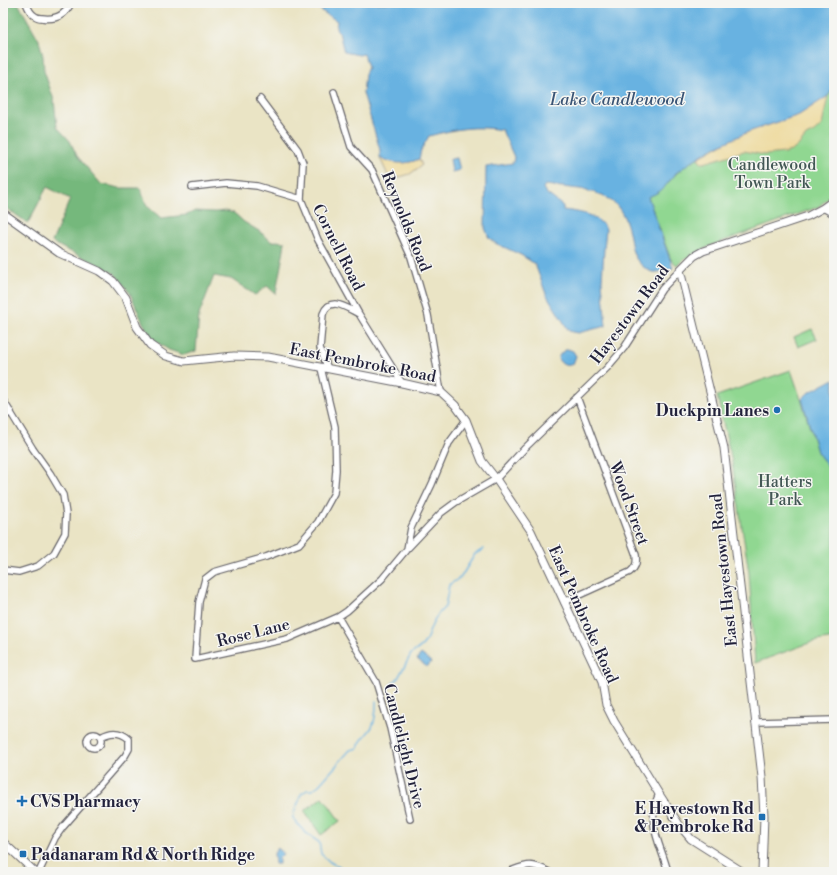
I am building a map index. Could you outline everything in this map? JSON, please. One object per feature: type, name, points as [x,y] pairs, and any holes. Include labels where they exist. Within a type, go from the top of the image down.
[{"type":"street","points":[[26,3],[36,17],[49,19],[58,18],[65,12],[71,3]]},
{"type":"street","name":"Reynolds Road","points":[[334,92],[351,148],[372,170],[411,257],[428,315],[441,392]]},
{"type":"street","name":"Cornell Road","points":[[260,99],[298,150],[302,163],[300,199],[318,240],[359,314],[402,383]]},
{"type":"street","points":[[192,187],[226,183],[257,186],[300,199]]},
{"type":"street","name":"Hayestown Road","points":[[496,480],[524,448],[607,368],[624,348],[662,289],[694,256],[703,251],[802,218],[823,208],[834,200]]},
{"type":"street","points":[[823,208],[834,214]]},
{"type":"street","name":"East Pembroke Road","points":[[3,213],[59,253],[99,271],[113,281],[126,298],[138,327],[150,345],[166,356],[184,361],[234,356],[268,357],[441,392],[455,405],[466,420],[482,461],[531,531],[602,682],[606,705],[614,721],[659,794],[680,826],[692,839],[743,872]]},
{"type":"street","name":"East Hayestown Road","points":[[680,270],[724,448],[756,722],[764,806],[762,872]]},
{"type":"street","points":[[325,368],[320,348],[323,314],[325,309],[330,306],[340,304],[359,314]]},
{"type":"street","name":"Rose Lane","points":[[325,368],[335,427],[336,470],[334,493],[318,522],[299,544],[266,557],[214,572],[204,579],[199,602],[195,659],[287,639],[338,617],[382,579],[407,549],[441,513],[456,502],[496,480]]},
{"type":"street","name":"Wood Street","points":[[564,602],[630,572],[635,569],[637,562],[577,396]]},
{"type":"street","points":[[3,400],[63,495],[66,514],[65,534],[54,553],[38,566],[19,572],[3,570]]},
{"type":"street","points":[[3,417],[11,412]]},
{"type":"street","name":"Rose Lane","points":[[407,549],[411,528],[432,484],[448,443],[466,420]]},
{"type":"street","name":"Candlelight Drive","points":[[338,617],[376,682],[390,728],[410,819]]},
{"type":"street","points":[[756,722],[834,720]]},
{"type":"street","points":[[39,872],[55,838],[63,827],[125,756],[129,749],[129,739],[123,734],[116,732],[107,733],[101,737]]},
{"type":"street","points":[[659,794],[653,813],[653,824],[668,872]]},
{"type":"street","points":[[3,842],[35,872]]},
{"type":"street","points":[[508,872],[523,867],[536,865],[549,872]]},
{"type":"green space","points":[[3,3],[18,3],[39,40],[43,56],[44,71],[54,100],[57,127],[70,141],[77,156],[101,184],[120,188],[140,188],[147,206],[161,218],[187,215],[195,211],[225,211],[234,213],[272,242],[285,242],[276,294],[267,286],[255,295],[231,279],[214,276],[199,315],[196,351],[184,355],[169,350],[153,340],[143,323],[130,293],[115,274],[52,242],[70,199],[47,187],[28,223],[3,206]]},
{"type":"green space","name":"Candlewood Town Park","points":[[834,87],[834,190],[829,197],[818,207],[715,244],[691,255],[677,265],[671,260],[648,197],[660,190],[683,168],[708,151],[770,124],[828,96]]},
{"type":"green space","points":[[812,329],[817,339],[798,347],[794,337]]},
{"type":"green space","name":"Hatters Park","points":[[791,370],[817,452],[834,475],[834,638],[812,642],[755,663],[749,573],[732,462],[717,396]]},
{"type":"green space","points":[[323,797],[340,821],[321,835],[304,811]]},
{"type":"sand","points":[[828,96],[822,125],[814,132],[806,136],[797,147],[791,151],[765,155],[744,151],[704,163],[701,163],[698,158],[728,141],[748,132],[799,115]]},
{"type":"sand","points":[[380,158],[400,163],[419,159],[422,165],[410,174],[390,180]]},
{"type":"water","name":"Lake Candlewood","points":[[313,3],[834,3],[834,87],[828,96],[799,115],[748,132],[711,149],[676,173],[663,189],[648,197],[673,268],[660,272],[652,272],[640,264],[632,250],[624,216],[612,201],[593,192],[588,192],[588,190],[545,185],[543,188],[546,193],[563,206],[563,210],[593,217],[606,229],[602,281],[606,326],[578,333],[569,331],[546,294],[535,264],[521,255],[495,243],[489,238],[485,228],[486,167],[513,163],[514,157],[502,130],[465,128],[448,131],[429,136],[421,150],[419,159],[414,161],[400,163],[390,162],[380,158],[380,150],[363,93],[365,74],[368,67],[364,54],[359,55],[344,52],[339,32],[336,29],[337,21]]},
{"type":"water","points":[[457,158],[460,170],[452,172],[450,159]]},
{"type":"water","points":[[568,349],[573,351],[576,356],[573,364],[571,365],[563,364],[558,359],[564,351]]},
{"type":"water","points":[[834,379],[834,475],[817,452],[802,399],[808,393]]},
{"type":"water","points":[[421,654],[431,662],[427,667],[417,659]]},
{"type":"water","points":[[278,848],[283,854],[279,858],[279,864],[275,864],[274,853]]},
{"type":"waterway","points":[[389,688],[398,678],[411,654],[425,642],[437,615],[445,607],[449,585],[461,577],[475,554],[484,549]]},
{"type":"waterway","points":[[348,872],[330,862],[321,854],[319,842],[303,830],[293,818],[293,815],[301,794],[307,790],[312,790],[319,785],[350,750],[358,748],[373,724],[376,714],[376,701]]},
{"type":"place","name":"Duckpin Lanes","points":[[777,410]]},
{"type":"place","name":"CVS Pharmacy","points":[[22,801]]},
{"type":"place","name":"E Hayestown Rd & Pembroke Rd","points":[[762,817]]},
{"type":"place","name":"Padanaram Rd & North Ridge","points":[[23,854]]}]
